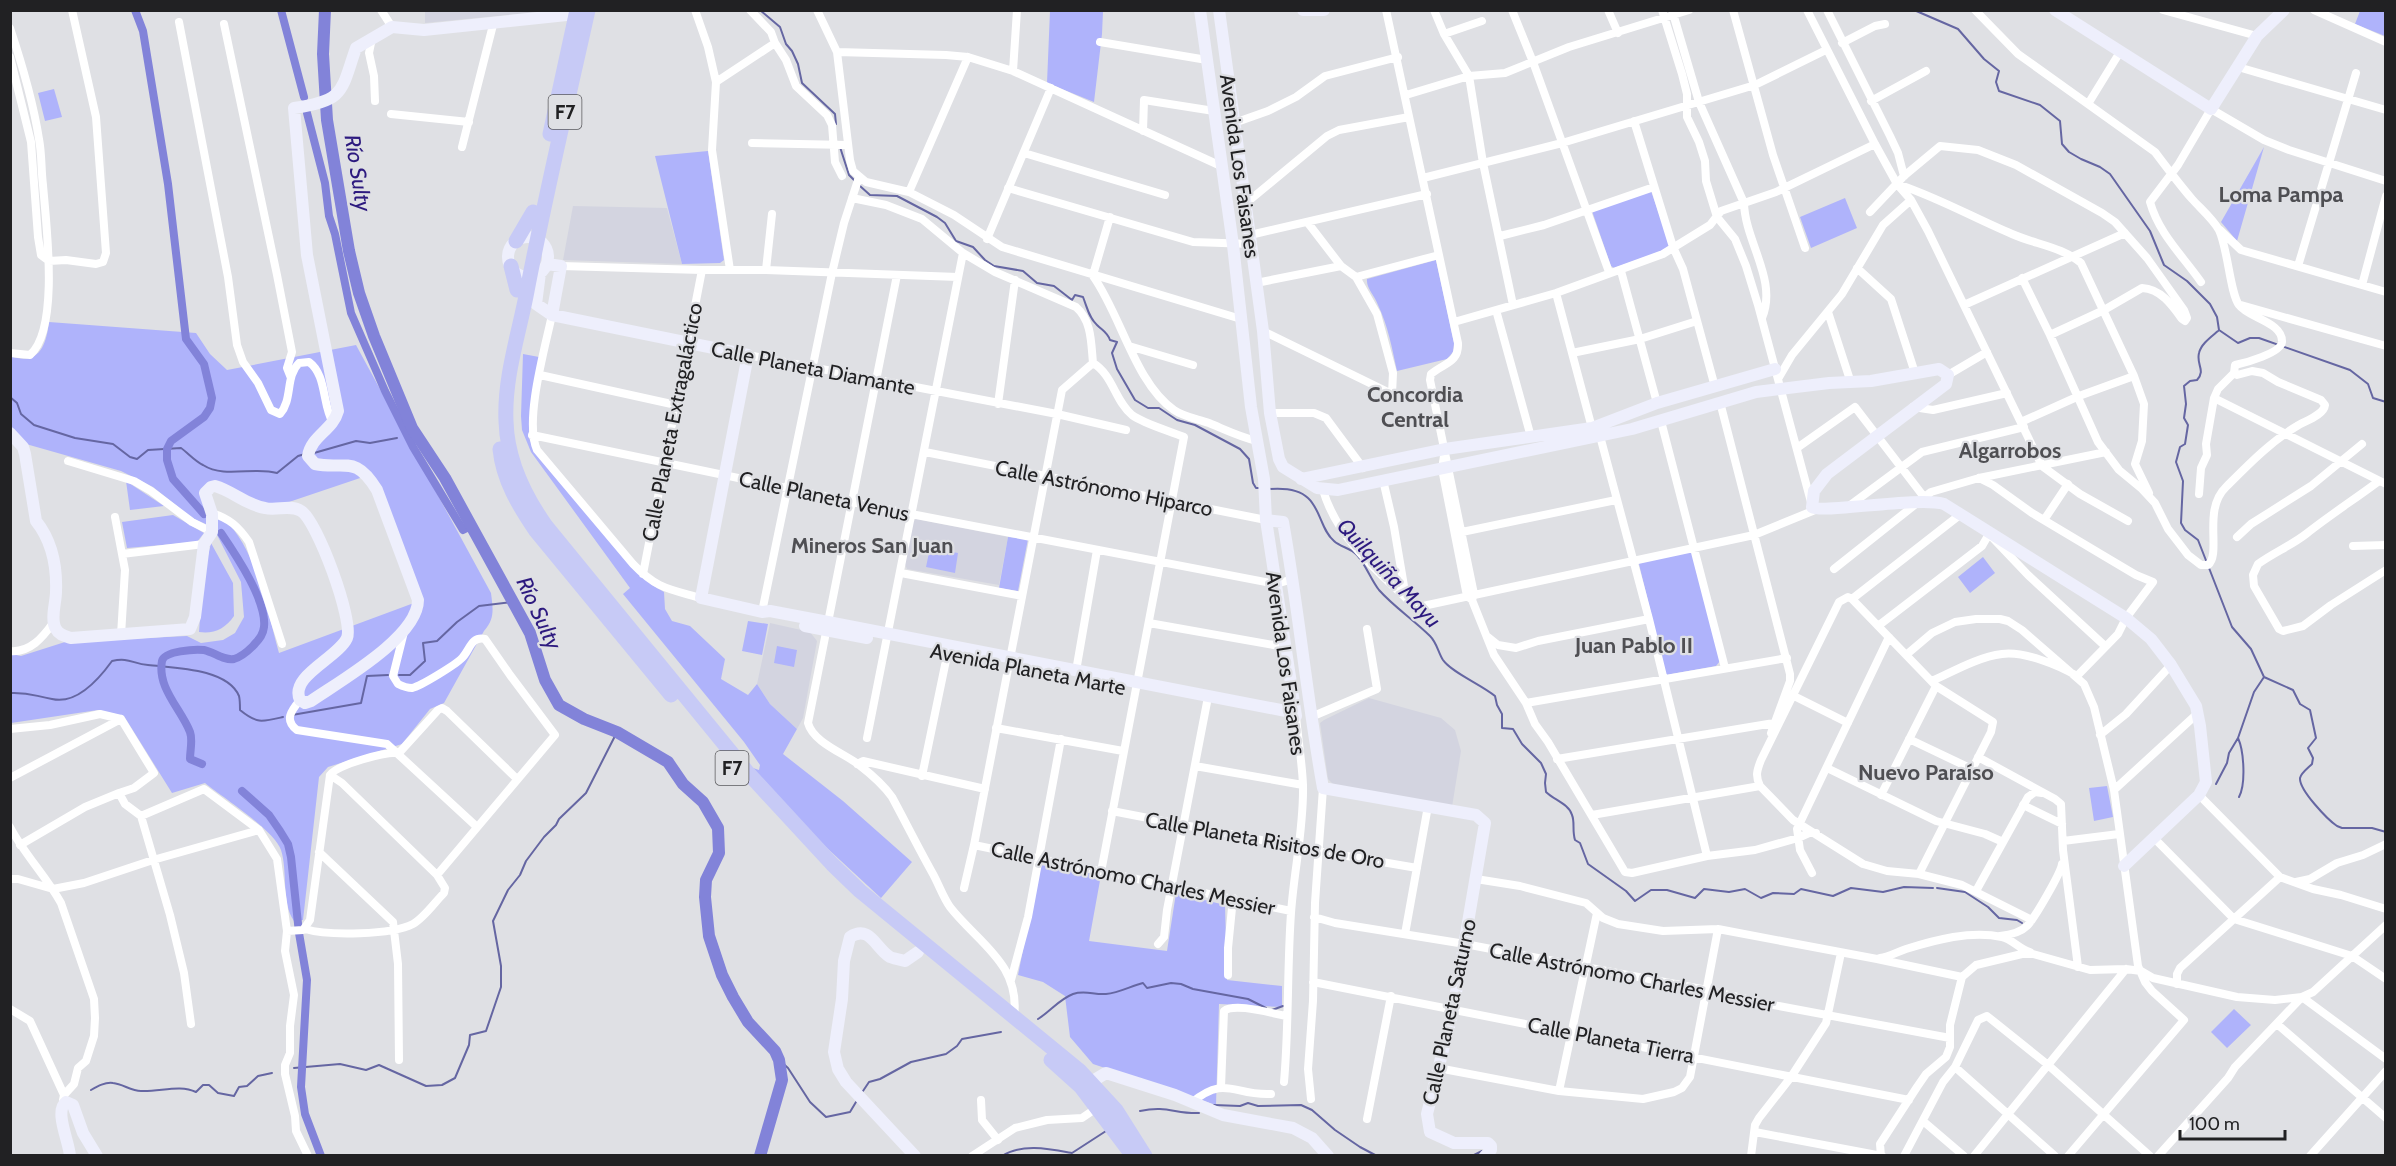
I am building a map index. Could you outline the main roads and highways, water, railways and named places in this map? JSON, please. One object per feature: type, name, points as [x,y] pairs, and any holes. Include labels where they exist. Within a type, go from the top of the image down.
[{"type":"highway","name":"F7","points":[[581,12],[531,241],[510,374],[506,423],[511,456],[532,507],[748,773],[802,832],[860,891],[1091,1082],[1116,1110],[1145,1155]]},
{"type":"highway","points":[[531,241],[538,213]]},
{"type":"highway","name":"F7","points":[[527,277],[500,376],[497,426],[500,454],[507,481],[536,531],[747,785],[837,881],[1081,1087],[1133,1155]]},
{"type":"waterway","points":[[135,10],[143,31],[168,184],[186,339],[204,364],[212,398],[210,408],[204,417],[171,441],[167,449],[167,460],[173,479],[204,514]]},
{"type":"waterway","points":[[281,10],[304,97]]},
{"type":"waterway","name":"Río Sulty","points":[[325,10],[323,54],[327,120],[349,251],[359,293],[374,336],[412,428],[445,478],[530,633],[545,680],[559,705],[584,719],[617,732],[668,762],[683,784],[703,802],[718,828],[719,853],[706,880],[705,897],[709,936],[722,975],[733,997],[748,1022],[775,1051],[782,1080],[760,1156]]},
{"type":"waterway","name":"Quilquiña Mayu","points":[[760,10],[780,27],[786,44],[798,64],[802,83],[835,114],[836,124]]},
{"type":"waterway","points":[[1914,10],[1958,29],[1984,59],[1999,71],[1996,82],[1999,91],[2040,105],[2060,121],[2062,144],[2069,152],[2110,174],[2150,231],[2164,265],[2187,281],[2210,304],[2217,317],[2219,330],[2238,343],[2250,338],[2259,338],[2350,370],[2368,384],[2373,398],[2386,402]]},
{"type":"waterway","points":[[307,113],[325,183],[329,216],[335,234],[351,313],[385,391],[413,447],[463,530],[471,526]]},
{"type":"waterway","name":"Quilquiña Mayu","points":[[840,147],[849,175],[856,182]]},
{"type":"waterway","name":"Quilquiña Mayu","points":[[860,186],[870,195],[897,196],[937,217],[945,223],[956,241],[973,247],[994,266],[1023,271],[1037,283],[1054,286],[1072,300],[1075,295],[1083,297],[1094,322],[1110,340],[1117,342],[1112,353],[1117,369],[1135,400],[1148,408],[1159,408],[1177,420],[1195,425],[1240,449],[1249,459],[1253,483],[1256,488],[1261,488]]},
{"type":"waterway","points":[[2207,563],[2198,540],[2185,530],[2181,523],[2183,481],[2176,462],[2180,447],[2185,444],[2188,425],[2184,418],[2186,404],[2184,386],[2190,381],[2197,380],[2200,376],[2198,357],[2200,350],[2218,331]]},
{"type":"waterway","points":[[10,397],[17,403],[21,414],[34,425],[75,438],[113,444],[130,457],[137,459],[148,450],[181,448],[212,469],[230,472],[268,471],[277,473],[298,456],[305,454]]},
{"type":"waterway","points":[[314,453],[356,441],[370,443],[397,438]]},
{"type":"waterway","name":"Quilquiña Mayu","points":[[1269,489],[1295,490],[1308,498],[1316,508],[1330,536],[1336,543],[1357,555],[1379,590],[1430,636],[1447,665],[1495,696],[1502,714],[1502,728],[1513,729],[1522,744],[1541,763],[1546,774],[1546,792],[1570,811],[1575,840],[1580,843],[1588,864],[1626,891],[1635,901],[1651,890],[1667,890],[1695,898],[1704,889],[1729,892],[1745,889],[1761,898],[1773,893],[1794,894],[1801,889],[1833,896],[1851,888],[1883,892],[1904,887],[1933,888]]},
{"type":"waterway","points":[[202,764],[190,759],[190,732],[166,689],[161,671],[162,661],[168,655],[194,650],[204,650],[226,659],[234,659],[253,646],[264,627],[264,616],[256,592],[221,533]]},
{"type":"waterway","points":[[2209,568],[2232,627],[2251,649],[2264,677],[2293,690],[2300,704],[2310,710],[2316,738],[2308,748],[2313,758],[2312,764],[2300,778],[2304,790],[2337,826],[2372,828],[2386,832]]},
{"type":"waterway","points":[[399,675],[410,675],[425,661],[423,643],[437,641],[479,606],[512,602]]},
{"type":"waterway","points":[[10,693],[61,700],[70,698],[94,683],[112,661],[127,660],[212,675],[233,687],[239,696],[240,710],[251,718],[265,721],[283,717]]},
{"type":"waterway","points":[[292,715],[361,703],[367,676],[388,675]]},
{"type":"waterway","points":[[2239,797],[2243,784],[2243,768],[2242,751],[2238,738],[2254,692],[2264,677]]},
{"type":"waterway","points":[[294,1068],[340,1064],[366,1070],[379,1065],[426,1086],[442,1085],[455,1078],[469,1045],[470,1035],[486,1031],[501,987],[501,966],[493,921],[526,861],[559,819],[586,793],[617,732]]},
{"type":"waterway","points":[[2216,784],[2238,738]]},
{"type":"waterway","points":[[242,791],[269,815],[288,844],[291,857],[299,933],[307,980],[301,1087],[305,1114],[321,1156]]},
{"type":"waterway","points":[[1937,888],[1965,892],[1988,907],[1999,918],[2017,920],[2022,923]]},
{"type":"waterway","points":[[1038,1019],[1073,994],[1111,993],[1143,983],[1147,988],[1171,983],[1181,984],[1193,989],[1248,999],[1266,1008]]},
{"type":"waterway","points":[[1272,1010],[1283,1006]]},
{"type":"waterway","points":[[863,1091],[869,1082],[880,1079],[911,1062],[946,1054],[962,1039],[1001,1032]]},
{"type":"waterway","points":[[779,1060],[788,1068],[810,1102],[826,1117],[850,1112],[856,1102]]},
{"type":"waterway","points":[[91,1090],[110,1083],[137,1091],[177,1088],[196,1092],[203,1085],[209,1085],[218,1093],[234,1096],[239,1087],[247,1086],[258,1076],[272,1073]]},
{"type":"waterway","points":[[1214,1105],[1240,1106],[1248,1103],[1258,1106],[1301,1105],[1312,1110],[1360,1147],[1377,1156]]},
{"type":"waterway","points":[[1140,1111],[1164,1109],[1199,1113]]},
{"type":"waterway","points":[[1002,1156],[1027,1148],[1072,1153],[1106,1131]]},
{"type":"waterway","points":[[1472,1156],[1482,1151]]},
{"type":"district","name":"Loma Pampa","points":[[2281,194]]},
{"type":"district","name":"Concordia Central","points":[[1415,407]]},
{"type":"district","name":"Algarrobos","points":[[2010,450]]},
{"type":"district","name":"Mineros San Juan","points":[[872,545]]},
{"type":"district","name":"Juan Pablo II","points":[[1634,645]]},
{"type":"district","name":"Nuevo Paraíso","points":[[1926,772]]}]
